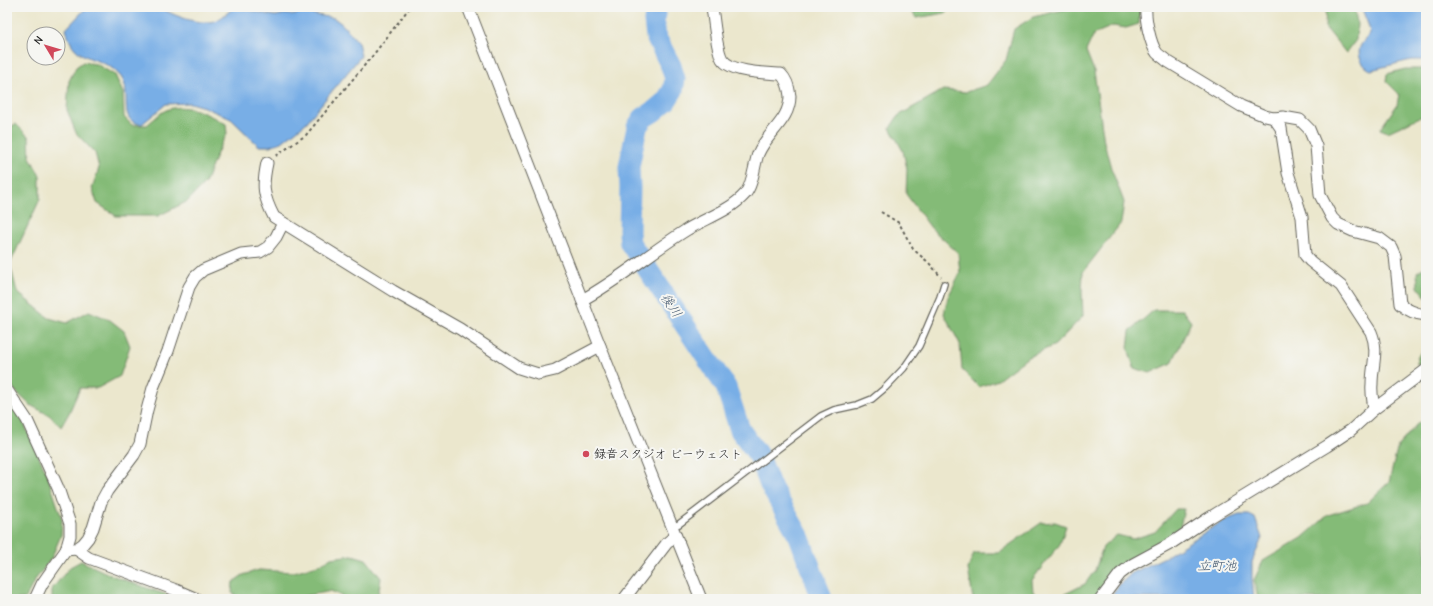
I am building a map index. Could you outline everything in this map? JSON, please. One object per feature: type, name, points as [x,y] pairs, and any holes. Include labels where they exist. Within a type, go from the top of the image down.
[{"type":"street","points":[[468,7],[700,599]]},
{"type":"street","points":[[582,300],[688,230],[731,205],[745,194],[750,185],[759,151],[787,113],[790,103],[790,92],[786,80],[781,74],[742,70],[730,66],[723,60],[718,48],[712,7]]},
{"type":"street","points":[[1146,7],[1146,14],[1153,45],[1158,53],[1167,61],[1242,106],[1265,116],[1300,120],[1309,128],[1316,146],[1320,194],[1332,218],[1338,224],[1353,231],[1379,238],[1391,247],[1395,256],[1400,304],[1415,314],[1426,315]]},
{"type":"street","points":[[1274,118],[1281,128],[1288,173],[1302,217],[1305,255],[1310,261],[1341,286],[1371,332],[1374,340],[1376,353],[1372,384],[1374,409]]},
{"type":"street","points":[[267,163],[263,180],[266,201],[274,217],[393,291],[460,329],[519,368],[538,374],[555,370],[600,346]]},
{"type":"street","points":[[35,599],[42,584],[71,550],[83,544],[88,538],[107,490],[134,455],[140,444],[153,388],[168,351],[189,287],[195,276],[202,270],[241,254],[260,252],[268,247],[276,238],[284,223]]},
{"type":"street","points":[[1101,599],[1120,574],[1128,568],[1170,544],[1209,518],[1327,446],[1351,430],[1374,409],[1426,370]]},
{"type":"street","points":[[7,390],[27,420],[58,488],[70,524],[71,550]]},
{"type":"street","points":[[624,599],[666,543],[673,531]]},
{"type":"street","points":[[71,550],[164,585],[196,599]]},
{"type":"lane","points":[[673,531],[679,524],[821,416],[834,410],[857,405],[872,399],[886,388],[904,368],[919,346],[944,284]]},
{"type":"path","points":[[267,163],[306,135],[374,54],[410,7]]},
{"type":"path","points":[[881,212],[899,223],[913,249],[929,263],[940,276],[944,284]]},
{"type":"green space","points":[[909,7],[953,7],[945,13],[916,18]]},
{"type":"green space","points":[[1075,7],[1140,7],[1139,24],[1126,28],[1113,26],[1094,34],[1086,51],[1094,71],[1104,142],[1111,168],[1124,202],[1121,223],[1083,272],[1083,316],[1055,345],[1028,357],[998,380],[979,387],[962,370],[960,344],[944,314],[948,297],[960,273],[958,253],[931,228],[906,194],[907,169],[903,151],[890,128],[898,116],[943,90],[966,92],[987,85],[1006,60],[1014,29],[1033,17]]},
{"type":"green space","points":[[1326,7],[1354,7],[1357,23],[1356,40],[1346,53],[1325,27]]},
{"type":"green space","points":[[83,62],[96,64],[115,75],[123,93],[124,117],[132,125],[147,125],[161,113],[177,107],[203,112],[226,124],[227,134],[220,146],[205,183],[188,201],[158,216],[116,216],[97,203],[92,188],[99,168],[95,153],[76,133],[67,110],[69,81],[76,67]]},
{"type":"green space","points":[[1405,69],[1426,69],[1426,117],[1420,117],[1388,132],[1380,129],[1397,105],[1399,94],[1386,81],[1387,74]]},
{"type":"green space","points":[[16,124],[29,137],[30,157],[40,176],[40,199],[10,264],[17,292],[49,318],[67,323],[89,311],[110,320],[124,331],[130,346],[120,376],[98,388],[80,388],[61,427],[49,415],[30,405],[7,383],[7,128]]},
{"type":"green space","points":[[1426,266],[1426,298],[1418,287],[1417,272]]},
{"type":"green space","points":[[1154,310],[1182,310],[1191,322],[1172,363],[1150,373],[1134,368],[1128,348],[1130,331]]},
{"type":"green space","points":[[1426,346],[1426,362],[1417,364],[1417,357]]},
{"type":"green space","points":[[7,399],[22,419],[47,474],[62,519],[61,535],[51,559],[35,580],[25,599],[7,599]]},
{"type":"green space","points":[[1426,418],[1426,599],[1258,599],[1254,580],[1263,561],[1302,538],[1328,515],[1367,503],[1389,482],[1398,446],[1417,424]]},
{"type":"green space","points":[[1176,509],[1184,509],[1180,528],[1159,544],[1129,559],[1119,568],[1097,599],[1055,599],[1085,584],[1095,570],[1103,547],[1117,535],[1133,539],[1155,532]]},
{"type":"green space","points":[[1055,522],[1066,526],[1060,544],[1032,580],[1033,592],[1043,599],[973,599],[968,569],[974,553],[998,553],[1041,523]]},
{"type":"green space","points":[[352,555],[366,559],[381,578],[378,595],[379,599],[344,599],[331,591],[302,596],[294,599],[242,599],[232,593],[233,582],[243,575],[259,570],[294,572],[321,564],[331,558]]},
{"type":"green space","points":[[81,561],[111,575],[178,599],[52,599],[52,589],[70,567]]},
{"type":"water","points":[[87,7],[159,7],[187,19],[203,22],[217,20],[235,7],[275,16],[285,14],[295,15],[300,12],[334,18],[342,24],[358,42],[361,56],[306,123],[282,142],[270,146],[259,146],[231,119],[204,107],[190,103],[166,104],[142,124],[134,122],[129,118],[127,113],[126,91],[121,77],[114,69],[106,64],[89,58],[75,49],[70,41],[66,29]]},
{"type":"water","points":[[1362,7],[1426,7],[1426,60],[1411,60],[1371,70],[1365,66],[1361,60],[1359,52],[1362,44],[1370,34],[1369,26]]},
{"type":"water","name":"立町池","points":[[1239,515],[1249,515],[1255,518],[1262,538],[1252,562],[1254,599],[1110,598],[1120,584],[1132,573],[1165,557],[1223,521]]},
{"type":"waterway","name":"後川","points":[[656,7],[654,21],[656,37],[671,66],[675,79],[673,90],[666,101],[643,118],[637,127],[629,167],[630,243],[726,387],[740,430],[759,456],[770,485],[799,536],[822,599]]},
{"type":"place","name":"録音スタジオ ビーウェスト","points":[[586,454]]}]
